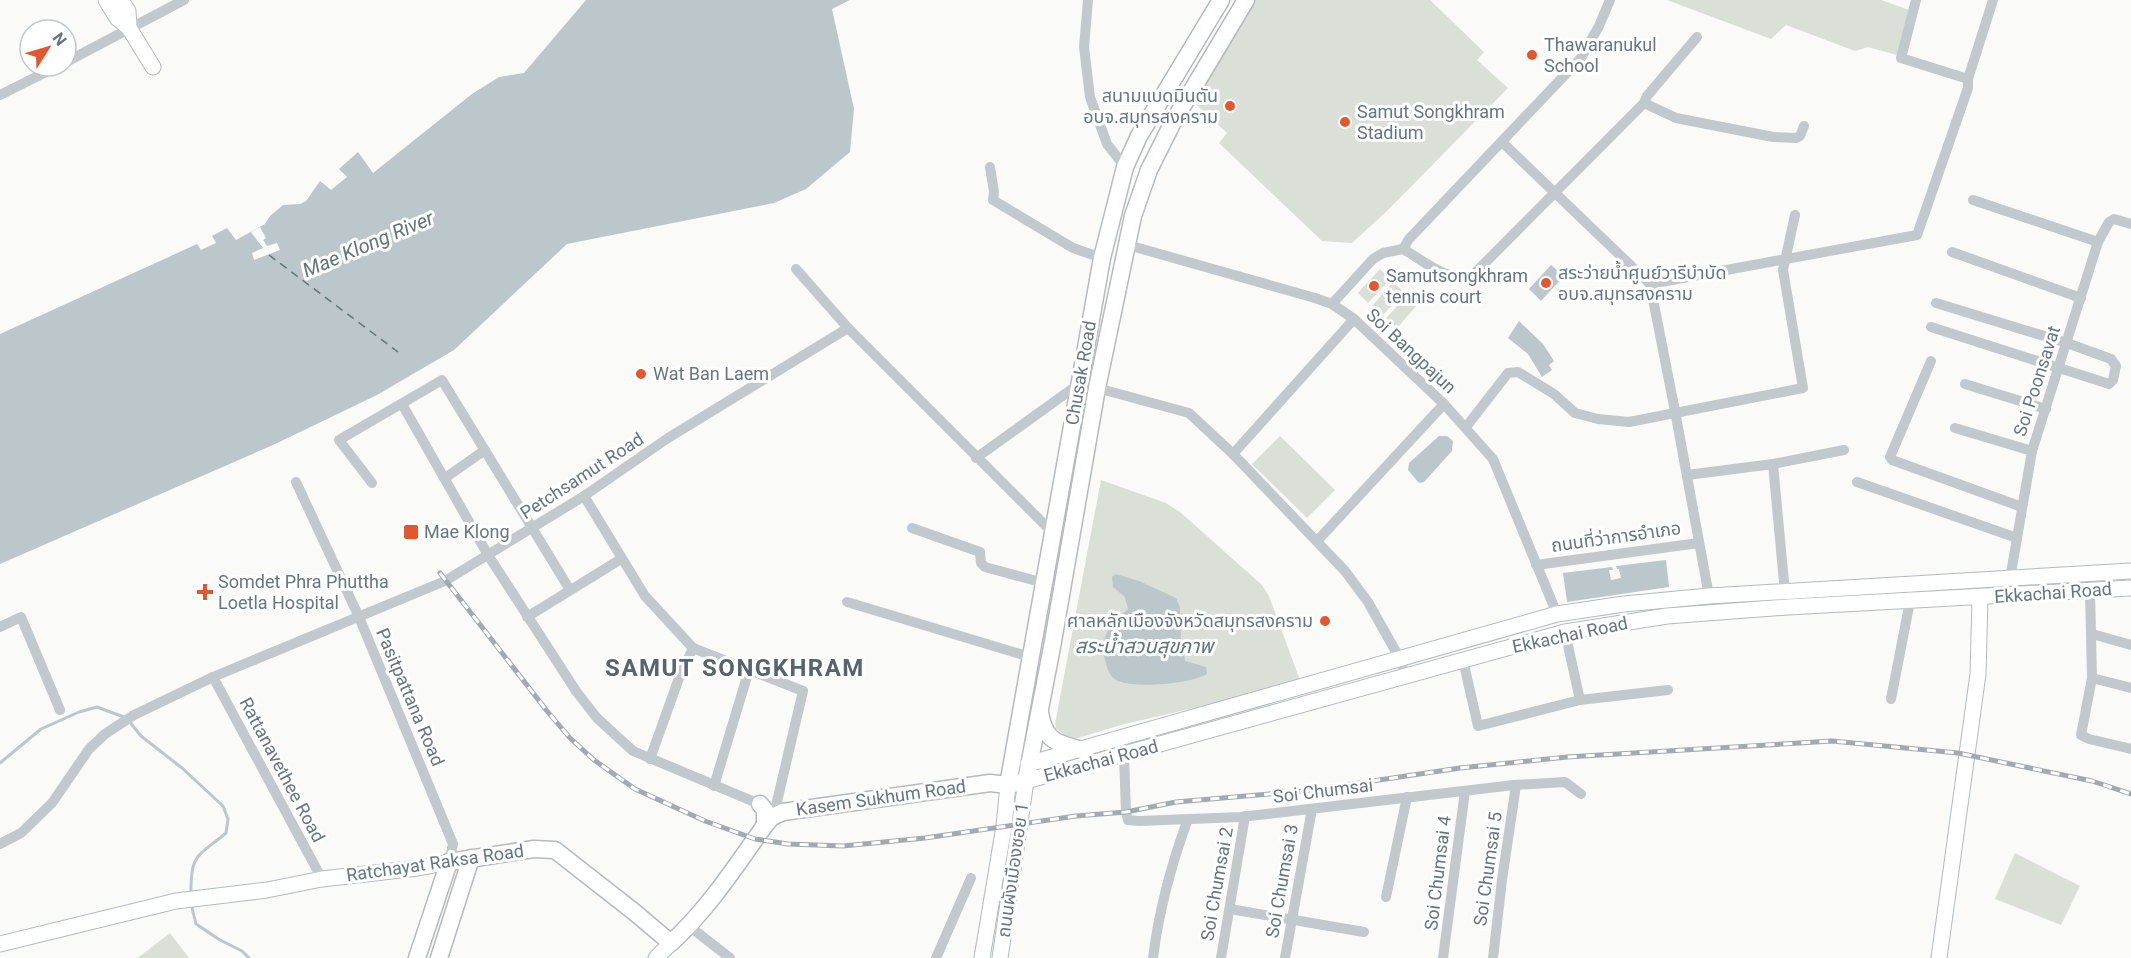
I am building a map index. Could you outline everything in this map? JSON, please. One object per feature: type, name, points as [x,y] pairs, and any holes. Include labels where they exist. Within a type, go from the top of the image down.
[{"type":"main road","points":[[106,0],[117,18],[129,28],[153,68]]},
{"type":"main road","points":[[121,0],[128,11],[129,28]]},
{"type":"main road","name":"Chusak Road","points":[[1009,778],[1102,258],[1125,167],[1139,136],[1221,0]]},
{"type":"main road","name":"Chusak Road","points":[[1027,773],[1052,647],[1097,388],[1133,216],[1149,170],[1173,122],[1246,0]]},
{"type":"main road","name":"Ekkachai Road","points":[[1027,773],[1124,755],[1565,632],[1667,616],[1911,593],[2010,579],[2131,571]]},
{"type":"main road","name":"Ekkachai Road","points":[[1027,773],[1082,750],[1557,614],[1624,604],[1709,596],[1785,593],[1911,593],[1980,598],[2131,588]]},
{"type":"main road","points":[[1939,958],[1978,674],[1980,598]]},
{"type":"main road","points":[[1032,650],[1052,647]]},
{"type":"main road","points":[[1039,709],[1044,728],[1051,739],[1082,750]]},
{"type":"main road","name":"Kasem Sukhum Road","points":[[772,809],[990,783],[1027,773]]},
{"type":"main road","name":"ถนนผังเมืองซอย 1","points":[[1000,958],[1027,773]]},
{"type":"main road","name":"ถนนผังเมืองซอย 1","points":[[982,958],[1009,778]]},
{"type":"main road","points":[[656,958],[689,926],[723,884],[772,818],[772,809]]},
{"type":"main road","name":"Ratchayat Raksa Road","points":[[0,944],[176,901],[267,890],[322,879],[418,868],[534,849],[555,850],[633,910],[671,943]]},
{"type":"main road","points":[[1000,849],[1017,852]]},
{"type":"main road","points":[[440,954],[471,858]]},
{"type":"main road","points":[[417,958],[448,862]]},
{"type":"street","points":[[78,56],[184,0]]},
{"type":"street","points":[[1088,0],[1084,47],[1090,97],[1107,144],[1125,167]]},
{"type":"street","points":[[1403,249],[1409,239],[1581,58],[1610,0]]},
{"type":"street","points":[[1916,0],[1900,58],[1968,80]]},
{"type":"street","points":[[1650,284],[1917,235],[1968,88],[1968,80],[1993,0]]},
{"type":"street","points":[[1332,304],[1373,259],[1383,253],[1403,249],[1450,277],[1472,276],[1644,103],[1647,96],[1697,37]]},
{"type":"street","points":[[0,95],[34,78]]},
{"type":"street","points":[[1644,103],[1676,118],[1773,137],[1796,138],[1800,136],[1803,126]]},
{"type":"street","points":[[1502,142],[1650,284],[1676,411],[1709,596]]},
{"type":"street","points":[[990,167],[993,200],[1072,248],[1102,258]]},
{"type":"street","points":[[1973,200],[2098,242]]},
{"type":"street","points":[[1466,427],[1508,374],[1518,372],[1554,394],[1575,413],[1599,419],[1629,422],[1803,388],[1783,270],[1795,215]]},
{"type":"street","name":"Soi Poonsavat","points":[[2010,579],[2032,451],[2098,242],[2109,222],[2114,219],[2131,224]]},
{"type":"street","name":"Soi Bangpajun","points":[[1128,244],[1332,304],[1354,319],[1444,404],[1493,459],[1557,614]]},
{"type":"street","points":[[1952,252],[2081,298]]},
{"type":"street","points":[[796,269],[848,328],[1052,532]]},
{"type":"street","points":[[1931,327],[2109,384],[2113,380],[2116,366],[2111,359],[2067,343],[1936,303]]},
{"type":"street","points":[[1233,454],[1354,319]]},
{"type":"street","name":"Petchsamut Road","points":[[0,844],[21,833],[52,803],[89,749],[105,734],[134,715],[213,677],[445,581],[584,496],[668,438],[848,328]]},
{"type":"street","points":[[1931,362],[1890,457],[1892,460],[2022,507]]},
{"type":"street","points":[[372,483],[339,440],[442,380],[570,590]]},
{"type":"street","points":[[976,458],[1079,384]]},
{"type":"street","points":[[1965,384],[2046,409]]},
{"type":"street","points":[[1097,388],[1189,413],[1233,454],[1318,540],[1345,571],[1368,602],[1400,659],[1406,677]]},
{"type":"street","name":"Kasem Sukhum Road","points":[[402,404],[488,555],[576,691],[597,718],[633,751],[772,809]]},
{"type":"street","points":[[1318,540],[1444,404]]},
{"type":"street","points":[[1955,428],[2032,451]]},
{"type":"street","points":[[445,478],[485,450]]},
{"type":"street","points":[[1687,476],[1773,464],[1844,450]]},
{"type":"street","points":[[1773,464],[1785,593]]},
{"type":"street","name":"Pasitpattana Road","points":[[296,482],[359,617],[453,844],[448,862]]},
{"type":"street","points":[[1857,482],[2017,538]]},
{"type":"street","points":[[584,496],[645,596],[693,648],[803,691],[772,809]]},
{"type":"street","points":[[912,528],[980,552],[981,563],[985,567],[1044,583]]},
{"type":"street","name":"ถนนที่ว่าการอำเภอ","points":[[1536,565],[1699,543]]},
{"type":"street","points":[[527,617],[621,559]]},
{"type":"street","points":[[2090,591],[2092,678],[2081,735],[2131,749]]},
{"type":"street","points":[[1891,699],[1911,593]]},
{"type":"street","points":[[847,602],[1032,650]]},
{"type":"street","points":[[0,627],[21,617],[60,710]]},
{"type":"street","points":[[1565,632],[1580,700]]},
{"type":"street","points":[[2092,634],[2131,645]]},
{"type":"street","points":[[650,759],[679,678],[693,648]]},
{"type":"street","points":[[1463,660],[1478,726],[1580,700],[1668,690]]},
{"type":"street","points":[[714,786],[749,670]]},
{"type":"street","name":"Rattanavethee Road","points":[[213,677],[322,879]]},
{"type":"street","points":[[2092,678],[2131,688]]},
{"type":"street","name":"Soi Chumsai","points":[[1124,755],[1128,820],[1245,816],[1516,785],[1565,782],[1581,794]]},
{"type":"street","name":"Soi Chumsai 5","points":[[1493,958],[1516,785]]},
{"type":"street","name":"Soi Chumsai 4","points":[[1443,958],[1465,791]]},
{"type":"street","points":[[1386,897],[1407,797]]},
{"type":"street","name":"Soi Chumsai 3","points":[[1285,958],[1312,809]]},
{"type":"street","name":"Soi Chumsai 2","points":[[1221,958],[1245,816]]},
{"type":"street","points":[[1153,958],[1158,919],[1171,865],[1188,819]]},
{"type":"street","points":[[936,958],[971,878]]},
{"type":"street","points":[[1230,909],[1364,932]]},
{"type":"street","points":[[689,926],[730,958]]},
{"type":"shaded area","name":"Samut Songkhram Stadium","points":[[1246,0],[1430,0],[1484,52],[1477,60],[1508,88],[1387,211],[1352,243],[1322,241],[1219,143],[1227,133],[1188,97]]},
{"type":"shaded area","points":[[1667,0],[1881,0],[1912,11],[1900,56],[1868,47],[1855,51],[1786,25],[1771,39]]},
{"type":"shaded area","name":"Samutsongkhram tennis court","points":[[1380,269],[1390,279],[1368,303],[1358,293]]},
{"type":"shaded area","points":[[1393,282],[1404,292],[1382,316],[1372,306]]},
{"type":"shaded area","name":"Samutsongkhram tennis court","points":[[1408,295],[1418,304],[1397,328],[1386,318]]},
{"type":"shaded area","points":[[1280,436],[1335,490],[1307,518],[1252,464]]},
{"type":"shaded area","points":[[1101,480],[1166,503],[1180,512],[1262,585],[1269,596],[1301,683],[1121,725],[1075,739],[1065,736],[1056,728]]},
{"type":"shaded area","points":[[2015,853],[2080,886],[2061,925],[1995,899]]},
{"type":"shaded area","points":[[170,933],[189,958],[136,958],[139,957]]},
{"type":"water","name":"Mae Klong River","points":[[586,0],[850,0],[832,9],[854,109],[850,152],[806,189],[774,203],[567,244],[454,350],[377,395],[273,445],[0,564],[0,334],[197,244],[201,250],[216,243],[212,236],[227,228],[236,240],[265,224],[270,216],[283,205],[300,204],[306,201],[320,181],[331,190],[347,177],[339,169],[358,152],[373,173],[472,94],[499,77],[524,73]]},
{"type":"water","name":"สระว่ายน้ำศูนย์วารีบำบัด อบจ.สมุทรสงคราม","points":[[1551,265],[1564,276],[1541,301],[1529,289]]},
{"type":"water","points":[[1519,321],[1543,344],[1554,361],[1549,365],[1552,370],[1542,377],[1528,354],[1508,338]]},
{"type":"water","points":[[1439,436],[1447,436],[1453,441],[1452,451],[1424,482],[1419,483],[1408,470],[1409,463]]},
{"type":"water","points":[[1666,560],[1669,587],[1567,602],[1563,573],[1612,567],[1613,570],[1609,570],[1611,580],[1621,578],[1616,566]]},
{"type":"water","name":"สระน้ำสวนสุขภาพ","points":[[1116,574],[1139,581],[1176,598],[1180,607],[1181,639],[1185,661],[1206,667],[1207,674],[1175,683],[1148,685],[1124,683],[1112,676],[1104,652],[1105,637],[1116,620],[1128,609],[1125,597],[1113,587],[1112,577]]},
{"type":"pier","points":[[260,227],[266,238],[263,240],[267,246],[277,243],[280,250],[254,260],[252,253],[263,248],[251,232]]},
{"type":"waterway","points":[[0,763],[41,729],[79,712],[97,707],[124,717]]},
{"type":"waterway","points":[[129,721],[141,736],[182,768],[223,806],[228,819],[226,833],[202,852],[194,864],[191,895]]},
{"type":"waterway","points":[[191,904],[196,924],[242,951],[249,958]]},
{"type":"ferry route","points":[[269,255],[398,352]]},
{"type":"railway","points":[[440,573],[547,711],[570,738],[594,760],[635,789],[705,821],[755,839],[788,844],[843,846],[925,838],[1076,816],[1126,812],[1176,802],[1305,791],[1460,768],[1567,757],[1832,741],[1958,753],[2092,781],[2131,794]]},
{"type":"place","name":"Thawaranukul School","points":[[1532,55]]},
{"type":"place","name":"สนามแบดมินตัน อบจ.สมุทรสงคราม","points":[[1230,106]]},
{"type":"place","name":"Samut Songkhram Stadium","points":[[1345,122]]},
{"type":"place","name":"สระว่ายน้ำศูนย์วารีบำบัด อบจ.สมุทรสงคราม","points":[[1546,283]]},
{"type":"place","name":"Samutsongkhram tennis court","points":[[1374,286]]},
{"type":"place","name":"Wat Ban Laem","points":[[641,374]]},
{"type":"place","name":"Mae Klong","points":[[411,532]]},
{"type":"place","name":"Somdet Phra Phuttha Loetla Hospital","points":[[205,592]]},
{"type":"place","name":"ศาลหลักเมืองจังหวัดสมุทรสงคราม","points":[[1325,621]]},
{"type":"district","name":"SAMUT SONGKHRAM","points":[[735,668]]}]
